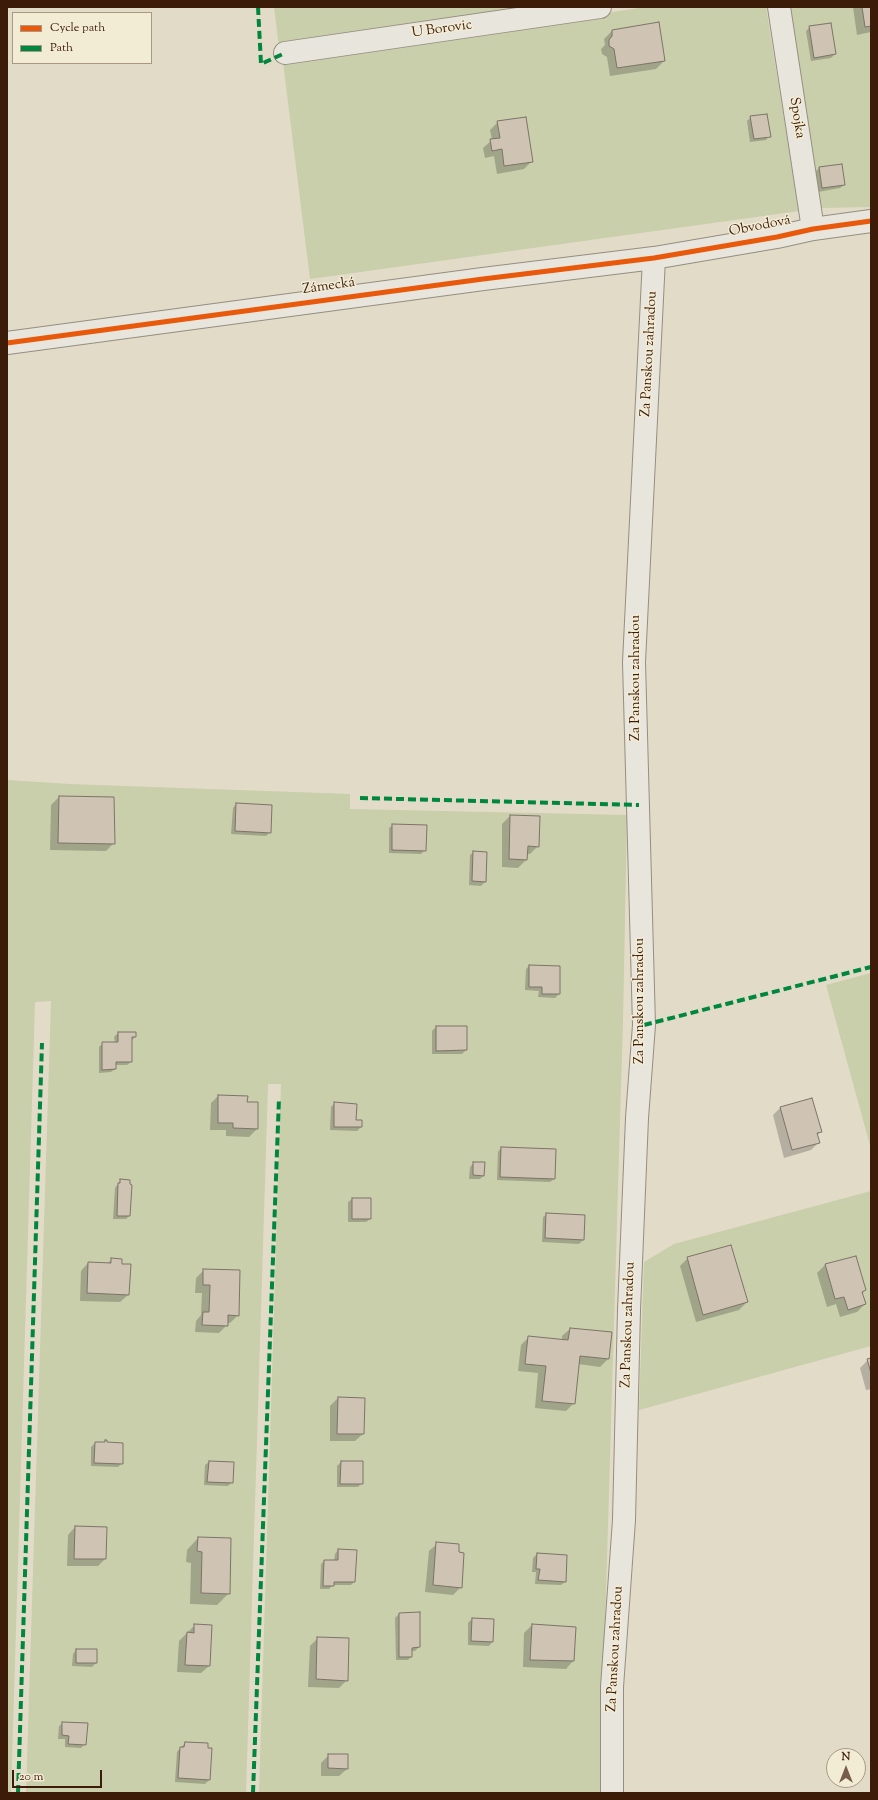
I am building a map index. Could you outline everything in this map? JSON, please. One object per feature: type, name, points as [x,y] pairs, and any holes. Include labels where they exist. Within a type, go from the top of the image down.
[{"type":"street","name":"U Borovic","points":[[285,53],[600,7]]},
{"type":"street","name":"Spojka","points":[[779,7],[813,229]]},
{"type":"street","name":"Obvodová","points":[[654,258],[777,237],[813,229],[871,221]]},
{"type":"street","name":"Zámecká","points":[[7,343],[475,280],[654,258]]},
{"type":"street","name":"Za Panskou zahradou","points":[[612,1793],[612,1687],[624,1520],[635,1166],[644,1025],[634,662],[654,258]]},
{"type":"green space","points":[[274,7],[532,7],[279,47]]},
{"type":"green space","points":[[646,7],[766,7],[799,211],[310,279],[283,62]]},
{"type":"green space","points":[[788,7],[871,7],[871,207],[821,208]]},
{"type":"green space","points":[[7,780],[69,784],[350,794],[350,809],[627,815],[623,1021],[600,1793],[259,1793],[281,1084],[268,1084],[246,1793],[26,1793],[51,1001],[35,1002],[11,1793],[7,1793]]},
{"type":"green space","points":[[871,973],[871,1149],[826,985]]},
{"type":"green space","points":[[871,1191],[871,1346],[639,1410],[644,1262],[674,1244]]},
{"type":"building","points":[[862,7],[871,7],[871,26],[865,27]]},
{"type":"building","points":[[659,22],[665,61],[617,68],[614,49],[609,46],[612,30]]},
{"type":"building","points":[[831,23],[836,54],[814,58],[809,26]]},
{"type":"building","points":[[767,114],[771,137],[754,139],[750,116]]},
{"type":"building","points":[[526,117],[533,162],[504,166],[502,149],[492,151],[490,139],[500,138],[497,121]]},
{"type":"building","points":[[842,164],[845,185],[822,188],[819,167]]},
{"type":"building","points":[[59,796],[114,797],[115,844],[58,843]]},
{"type":"building","points":[[236,803],[272,805],[271,833],[235,831]]},
{"type":"building","points":[[510,815],[540,816],[539,847],[528,846],[527,860],[509,859]]},
{"type":"building","points":[[392,824],[427,825],[426,851],[392,850]]},
{"type":"building","points":[[473,851],[487,852],[486,882],[472,881]]},
{"type":"building","points":[[529,965],[560,966],[560,994],[542,994],[542,987],[529,987]]},
{"type":"building","points":[[436,1026],[467,1026],[467,1050],[436,1051]]},
{"type":"building","points":[[118,1032],[136,1032],[136,1037],[132,1037],[132,1062],[116,1062],[116,1069],[102,1070],[102,1042],[118,1042]]},
{"type":"building","points":[[218,1095],[248,1096],[247,1102],[258,1102],[258,1129],[233,1128],[233,1123],[218,1123]]},
{"type":"building","points":[[812,1098],[822,1132],[817,1133],[820,1143],[792,1150],[780,1107]]},
{"type":"building","points":[[334,1102],[357,1104],[356,1120],[362,1120],[362,1127],[334,1127]]},
{"type":"building","points":[[501,1147],[556,1149],[555,1179],[500,1177]]},
{"type":"building","points":[[473,1162],[485,1162],[484,1176],[473,1175]]},
{"type":"building","points":[[120,1179],[130,1180],[130,1184],[132,1185],[130,1216],[117,1216],[118,1183],[120,1183]]},
{"type":"building","points":[[352,1198],[371,1198],[371,1219],[352,1219]]},
{"type":"building","points":[[546,1213],[585,1215],[584,1240],[545,1238]]},
{"type":"building","points":[[731,1245],[748,1302],[703,1315],[687,1257]]},
{"type":"building","points":[[856,1256],[866,1290],[862,1292],[866,1304],[848,1310],[844,1297],[835,1299],[825,1264]]},
{"type":"building","points":[[111,1258],[122,1259],[122,1264],[131,1264],[129,1295],[87,1293],[88,1262],[111,1263]]},
{"type":"building","points":[[203,1269],[240,1270],[239,1316],[228,1315],[228,1326],[202,1325],[203,1312],[209,1312],[210,1285],[203,1285]]},
{"type":"building","points":[[570,1328],[612,1332],[609,1359],[580,1356],[575,1404],[542,1401],[546,1366],[525,1364],[528,1336],[568,1340]]},
{"type":"building","points":[[871,1358],[871,1373],[867,1359]]},
{"type":"building","points":[[338,1397],[365,1398],[364,1434],[337,1434]]},
{"type":"building","points":[[105,1440],[107,1440],[107,1442],[123,1443],[123,1464],[94,1463],[95,1442],[105,1442]]},
{"type":"building","points":[[209,1461],[234,1462],[233,1483],[207,1482]]},
{"type":"building","points":[[341,1461],[363,1461],[363,1484],[340,1484]]},
{"type":"building","points":[[75,1526],[107,1527],[106,1559],[74,1559]]},
{"type":"building","points":[[198,1537],[231,1538],[230,1594],[201,1593],[202,1552],[197,1551]]},
{"type":"building","points":[[436,1542],[459,1544],[459,1552],[464,1553],[462,1588],[433,1585]]},
{"type":"building","points":[[338,1549],[357,1550],[355,1582],[334,1582],[334,1586],[323,1586],[324,1560],[338,1560]]},
{"type":"building","points":[[537,1553],[567,1555],[566,1582],[538,1580],[540,1569],[536,1569]]},
{"type":"building","points":[[420,1612],[420,1647],[412,1648],[412,1657],[399,1657],[399,1613]]},
{"type":"building","points":[[472,1618],[494,1619],[493,1642],[471,1641]]},
{"type":"building","points":[[194,1624],[212,1625],[210,1666],[185,1665],[187,1632],[194,1633]]},
{"type":"building","points":[[532,1624],[576,1627],[574,1661],[530,1660]]},
{"type":"building","points":[[317,1637],[349,1638],[348,1681],[316,1679]]},
{"type":"building","points":[[76,1649],[97,1649],[97,1663],[76,1663]]},
{"type":"building","points":[[62,1722],[88,1723],[86,1745],[68,1744],[69,1736],[62,1735]]},
{"type":"building","points":[[185,1742],[208,1743],[208,1748],[212,1748],[210,1780],[178,1778],[180,1747],[184,1747]]},
{"type":"building","points":[[328,1754],[348,1754],[348,1769],[328,1768]]},
{"type":"marked path","points":[[258,7],[261,64],[285,53]]},
{"type":"marked path","points":[[360,798],[639,805]]},
{"type":"marked path","points":[[644,1025],[871,967]]},
{"type":"marked path","points":[[18,1793],[42,1043]]},
{"type":"marked path","points":[[253,1793],[279,1098]]},
{"type":"cycle path","points":[[7,343],[483,279],[654,258],[777,237],[813,229],[871,221]]}]
